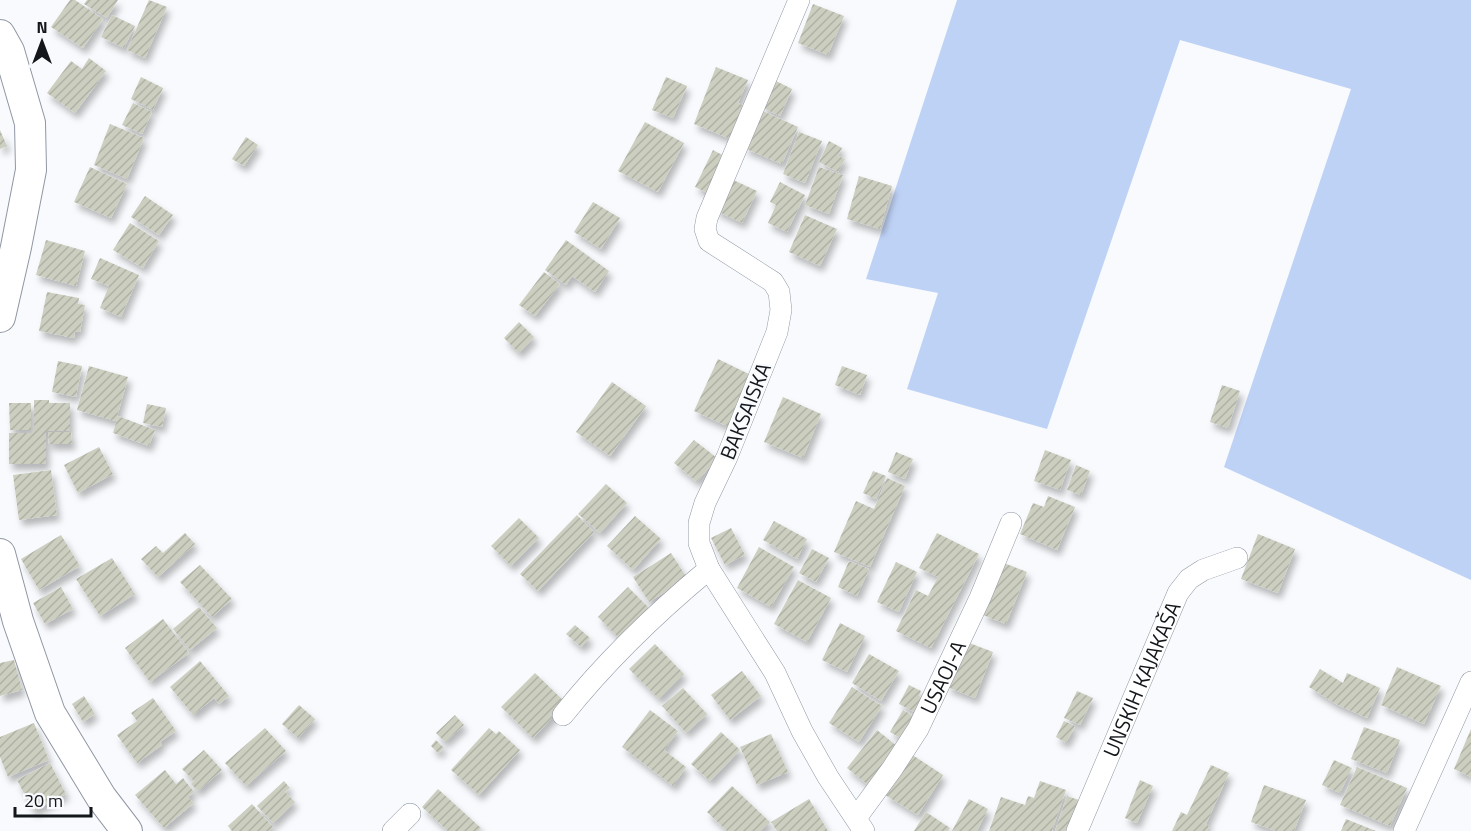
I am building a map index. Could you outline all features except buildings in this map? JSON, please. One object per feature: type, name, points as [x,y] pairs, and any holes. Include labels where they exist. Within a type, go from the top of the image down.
[{"type":"street","name":"BAKSAISKA","points":[[799,0],[707,218],[705,230],[709,241],[773,282],[779,292],[781,310],[777,333],[727,457],[705,503],[699,523],[699,543],[709,569],[775,673],[802,731],[828,777],[860,825]]},
{"type":"street","points":[[0,35],[9,51],[30,123],[31,170],[0,317]]},
{"type":"street","name":"USAOJ-A","points":[[860,825],[918,729],[980,598],[1011,523]]},
{"type":"street","points":[[0,554],[18,621],[50,713],[101,797],[127,831]]},
{"type":"street","name":"UNSKIH KAJAKAŠA","points":[[1077,831],[1178,592],[1189,579],[1203,570],[1237,558]]},
{"type":"street","points":[[563,715],[615,655],[675,597],[709,569]]},
{"type":"street","points":[[1404,831],[1471,682]]},
{"type":"street","points":[[393,831],[410,814]]},
{"type":"shaded area","points":[[957,0],[1471,0],[1471,580],[1224,467],[1351,89],[1180,40],[1047,429],[907,389],[938,293],[866,279]]}]
